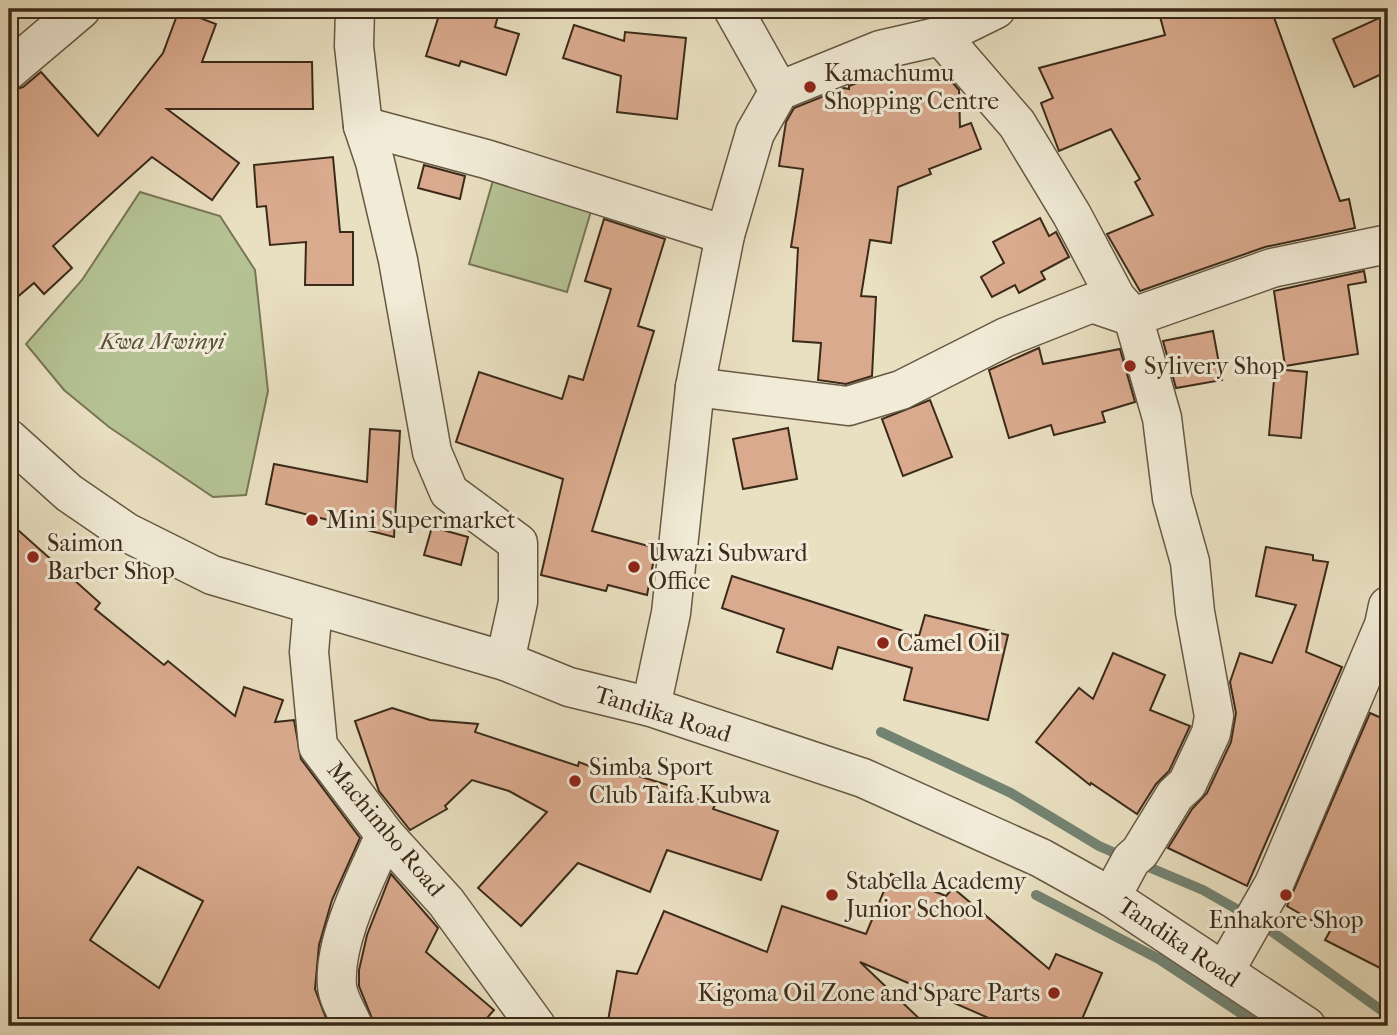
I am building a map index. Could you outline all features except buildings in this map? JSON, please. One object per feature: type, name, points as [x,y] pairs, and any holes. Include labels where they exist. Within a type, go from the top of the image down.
[{"type":"street","points":[[9,70],[81,9]]},
{"type":"street","points":[[355,9],[354,46],[363,126],[376,162],[398,260],[432,452],[449,492],[518,543],[518,602],[505,661]]},
{"type":"street","points":[[733,9],[779,91]]},
{"type":"street","points":[[651,707],[671,612],[695,387],[725,235],[755,133],[779,91],[880,50],[941,36],[996,9]]},
{"type":"street","points":[[941,36],[1017,124],[1072,215],[1116,298],[1133,317],[1162,418],[1172,498],[1190,562],[1195,612],[1214,716],[1211,733],[1187,784],[1175,795],[1140,852],[1131,860],[1111,897]]},
{"type":"street","points":[[363,126],[486,159],[725,235]]},
{"type":"street","points":[[695,387],[848,406],[901,390],[1006,337],[1092,303],[1133,317],[1272,268],[1388,244]]},
{"type":"street","name":"Tandika Road","points":[[9,439],[69,493],[126,532],[212,575],[505,661],[569,687],[651,707],[863,778],[1041,858],[1111,897],[1306,1026]]},
{"type":"street","name":"Machimbo Road","points":[[313,606],[309,663],[318,746],[385,835],[446,902],[536,1026]]},
{"type":"street","points":[[1224,972],[1274,884],[1387,619]]},
{"type":"street","points":[[353,1026],[337,988],[337,971],[356,902],[385,835]]},
{"type":"green space","points":[[494,177],[594,201],[567,292],[469,264]]},
{"type":"green space","name":"Kwa Mwinyi","points":[[140,192],[220,216],[255,270],[268,391],[246,495],[213,497],[109,427],[64,390],[26,344],[82,280]]},
{"type":"waterway","points":[[881,732],[1011,793],[1099,846],[1124,857]]},
{"type":"waterway","points":[[1139,863],[1203,890],[1247,915]]},
{"type":"waterway","points":[[1036,895],[1159,959],[1260,1026]]},
{"type":"waterway","points":[[1260,923],[1388,1015]]},
{"type":"place","name":"Kamachumu Shopping Centre","points":[[810,87]]},
{"type":"place","name":"Sylivery Shop","points":[[1130,366]]},
{"type":"place","name":"Mini Supermarket","points":[[312,520]]},
{"type":"place","name":"Saimon Barber Shop","points":[[33,557]]},
{"type":"place","name":"Uwazi Subward Office","points":[[634,567]]},
{"type":"place","name":"Camel Oil","points":[[883,643]]},
{"type":"place","name":"Simba Sport Club Taifa Kubwa","points":[[575,781]]},
{"type":"place","name":"Stabella Academy Junior School","points":[[832,895]]},
{"type":"place","name":"Enhakore Shop","points":[[1286,895]]},
{"type":"place","name":"Kigoma Oil Zone and Spare Parts","points":[[1054,993]]}]
